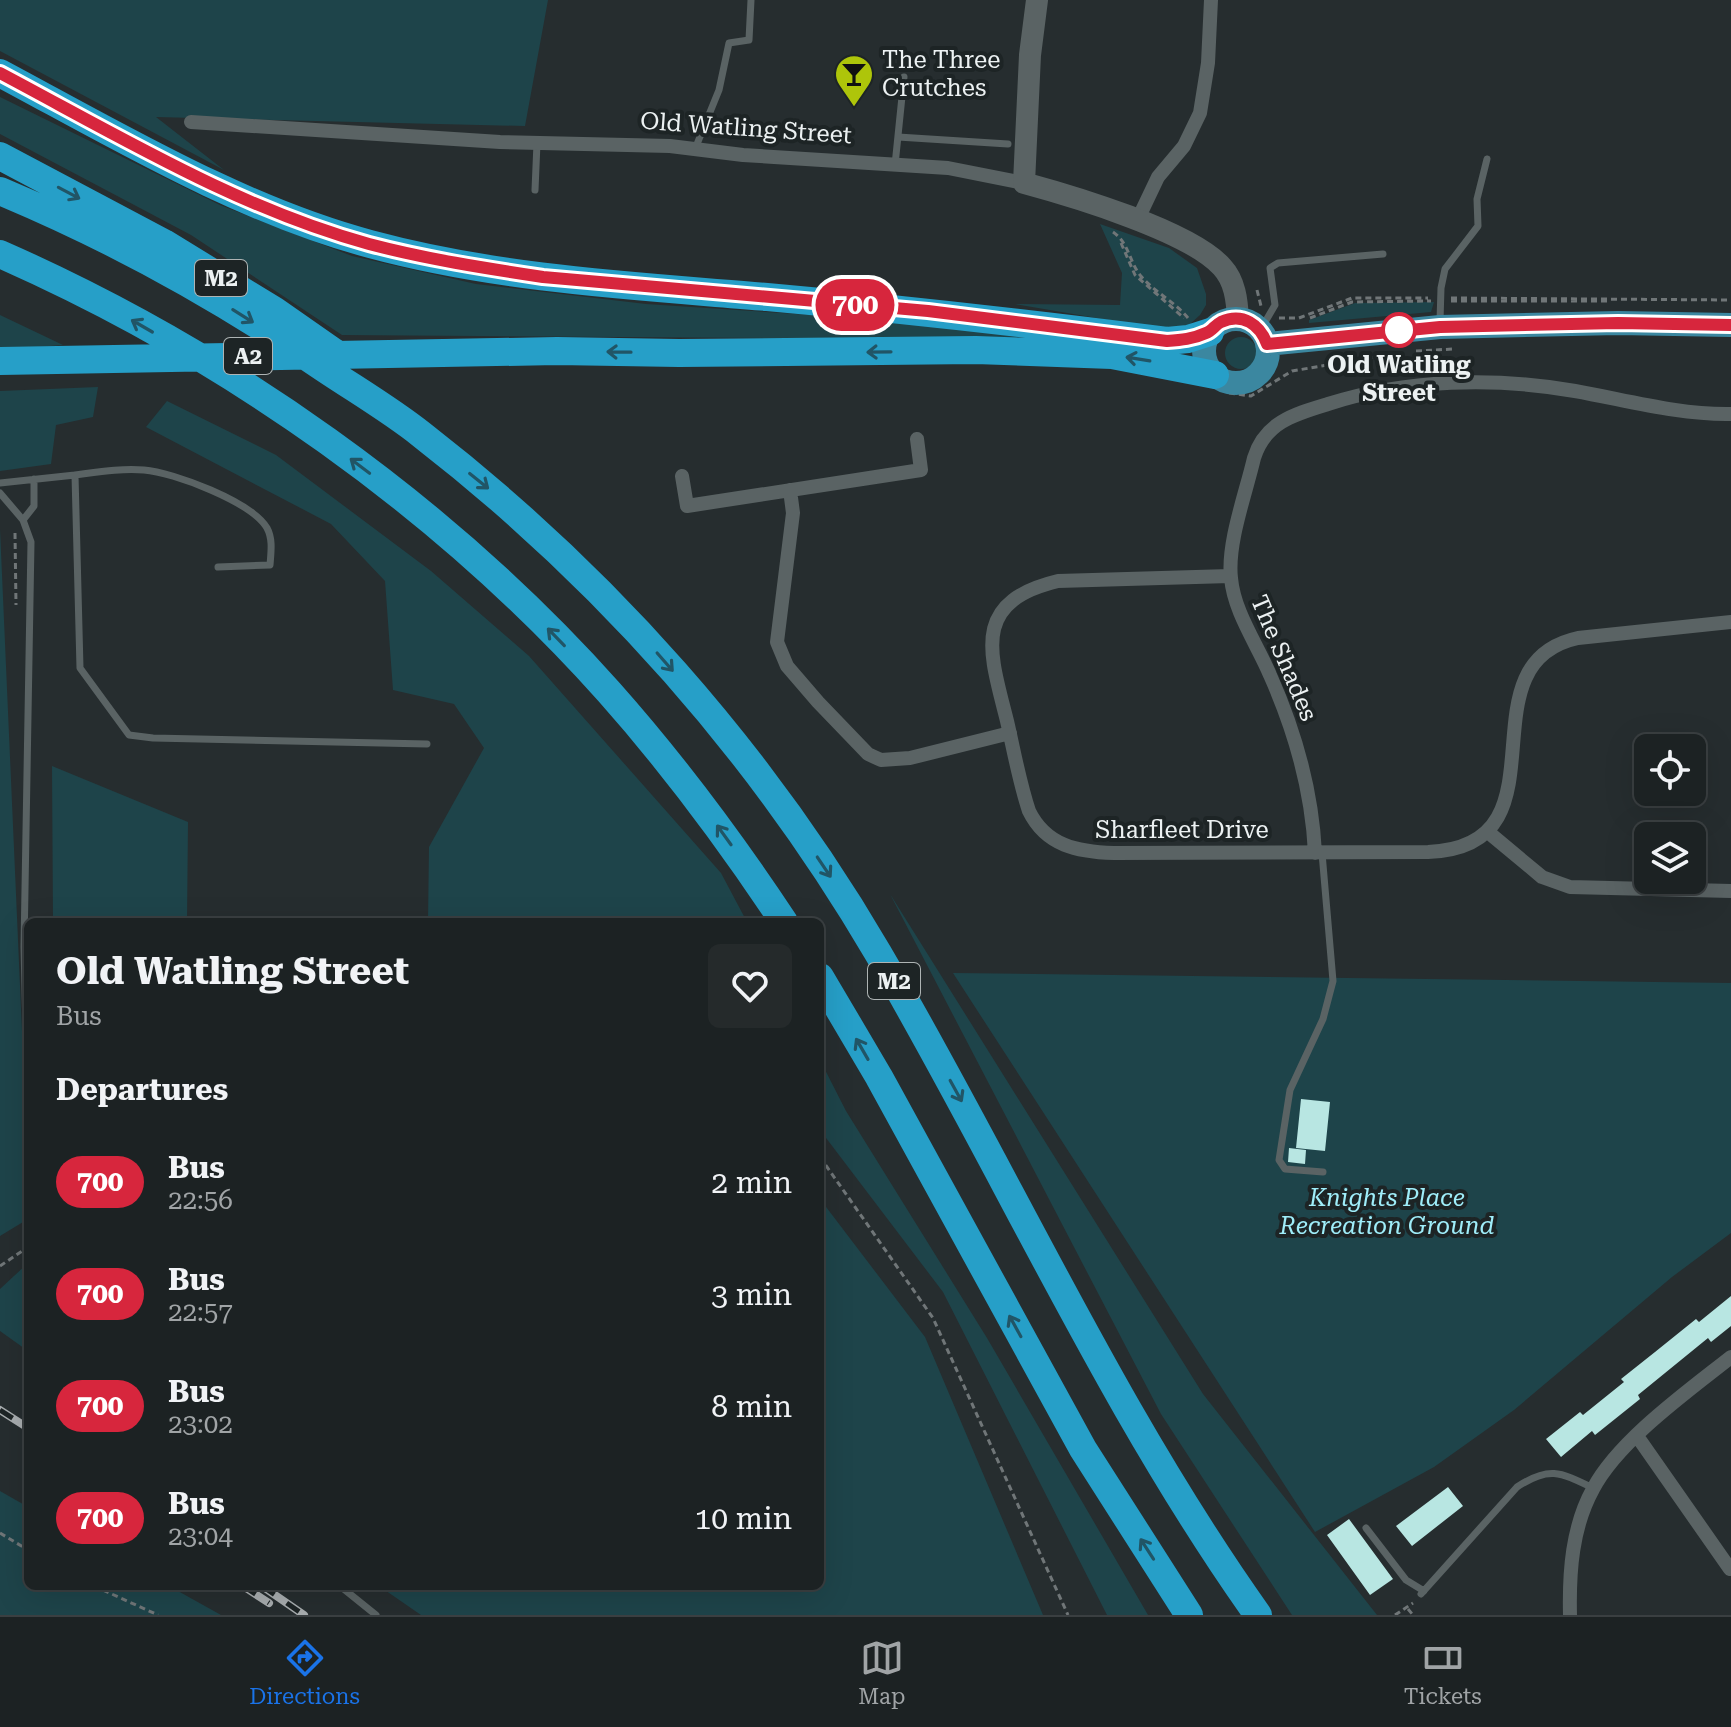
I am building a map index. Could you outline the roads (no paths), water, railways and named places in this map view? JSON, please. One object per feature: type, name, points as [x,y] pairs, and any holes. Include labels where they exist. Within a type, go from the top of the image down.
[{"type":"highway","points":[[0,73],[129,143],[272,210],[367,243],[454,264],[543,277],[928,311],[1167,341],[1188,339],[1196,328]]},
{"type":"highway","name":"M2","points":[[0,156],[164,243],[275,311],[391,392],[418,432]]},
{"type":"highway","name":"M2","points":[[0,191],[56,214],[202,291],[418,432],[538,531],[631,623],[718,721],[828,874],[885,965],[1108,1377],[1196,1527],[1258,1615]]},
{"type":"highway","points":[[0,254],[113,310],[253,390],[323,438],[428,519],[530,610],[607,689],[707,811],[781,918]]},
{"type":"highway","name":"A2","points":[[0,361],[435,353],[1065,352],[1148,361],[1218,383]]},
{"type":"highway","name":"M2","points":[[824,984],[879,1077],[1083,1449],[1189,1615]]},
{"type":"main road","points":[[1268,325],[1265,364],[1252,379],[1218,383],[1205,359],[1196,328],[1238,319],[1268,325],[1731,325]]},
{"type":"street","points":[[1024,183],[1030,46],[1037,0]]},
{"type":"street","points":[[1138,219],[1156,182],[1184,146],[1200,113],[1208,63],[1211,0]]},
{"type":"street","name":"Old Watling Street","points":[[191,122],[537,143],[670,146],[743,155],[948,168],[1024,183],[1138,219],[1188,243],[1221,265],[1237,296],[1238,319]]},
{"type":"street","name":"The Shades","points":[[1318,853],[1293,735],[1272,678],[1235,600],[1230,576],[1239,518],[1257,448],[1266,434],[1278,423],[1302,412],[1367,393],[1443,385],[1540,385],[1674,410],[1731,414]]},
{"type":"street","points":[[682,476],[687,506],[921,470],[917,439]]},
{"type":"street","points":[[790,490],[793,513],[777,642],[787,666],[818,702],[868,754],[881,760],[910,758],[1010,733]]},
{"type":"street","name":"Sharfleet Drive","points":[[1230,576],[1058,581],[1036,586],[1016,596],[1006,606],[997,620],[991,648],[1032,817],[1051,838],[1071,849],[1114,853],[1318,853],[1447,851],[1469,845],[1488,832]]},
{"type":"street","points":[[1731,622],[1578,638],[1562,642],[1540,655],[1521,684],[1506,799],[1498,819],[1488,832],[1542,877],[1570,887],[1731,891]]},
{"type":"street","points":[[1570,1615],[1569,1570],[1580,1523],[1593,1488],[1656,1417],[1731,1357]]},
{"type":"street","points":[[1637,1436],[1730,1569]]},
{"type":"lane","points":[[695,149],[719,90],[729,43],[749,40],[751,0]]},
{"type":"lane","points":[[895,165],[904,77]]},
{"type":"lane","points":[[898,137],[1008,144]]},
{"type":"lane","points":[[535,190],[537,143]]},
{"type":"lane","points":[[1440,327],[1440,298],[1446,266],[1478,226],[1477,199],[1487,159]]},
{"type":"lane","points":[[1268,325],[1274,308],[1270,268],[1278,263],[1383,254]]},
{"type":"lane","points":[[0,483],[136,469],[198,484],[259,519],[269,535],[270,565],[218,567]]},
{"type":"lane","points":[[75,475],[80,668],[127,733],[153,738],[427,744]]},
{"type":"lane","points":[[23,520],[34,506],[34,479]]},
{"type":"lane","points":[[0,493],[23,520],[31,542],[25,918]]},
{"type":"lane","points":[[1318,853],[1333,981],[1323,1019],[1290,1090],[1279,1160],[1285,1169],[1323,1172]]},
{"type":"lane","points":[[1366,1528],[1406,1580],[1422,1592],[1517,1487],[1536,1474],[1559,1472],[1593,1488]]},
{"type":"lane","points":[[345,1590],[376,1615]]},
{"type":"railway","points":[[0,1410],[24,1425]]},
{"type":"railway","points":[[249,1590],[269,1603]]},
{"type":"railway","points":[[268,1590],[304,1615]]},
{"type":"place","name":"The Three Crutches","points":[[854,108]]},
{"type":"place","name":"Old Watling Street","points":[[1399,330]]},
{"type":"park label","name":"Knights Place Recreation Ground","points":[[1387,1212]]}]
